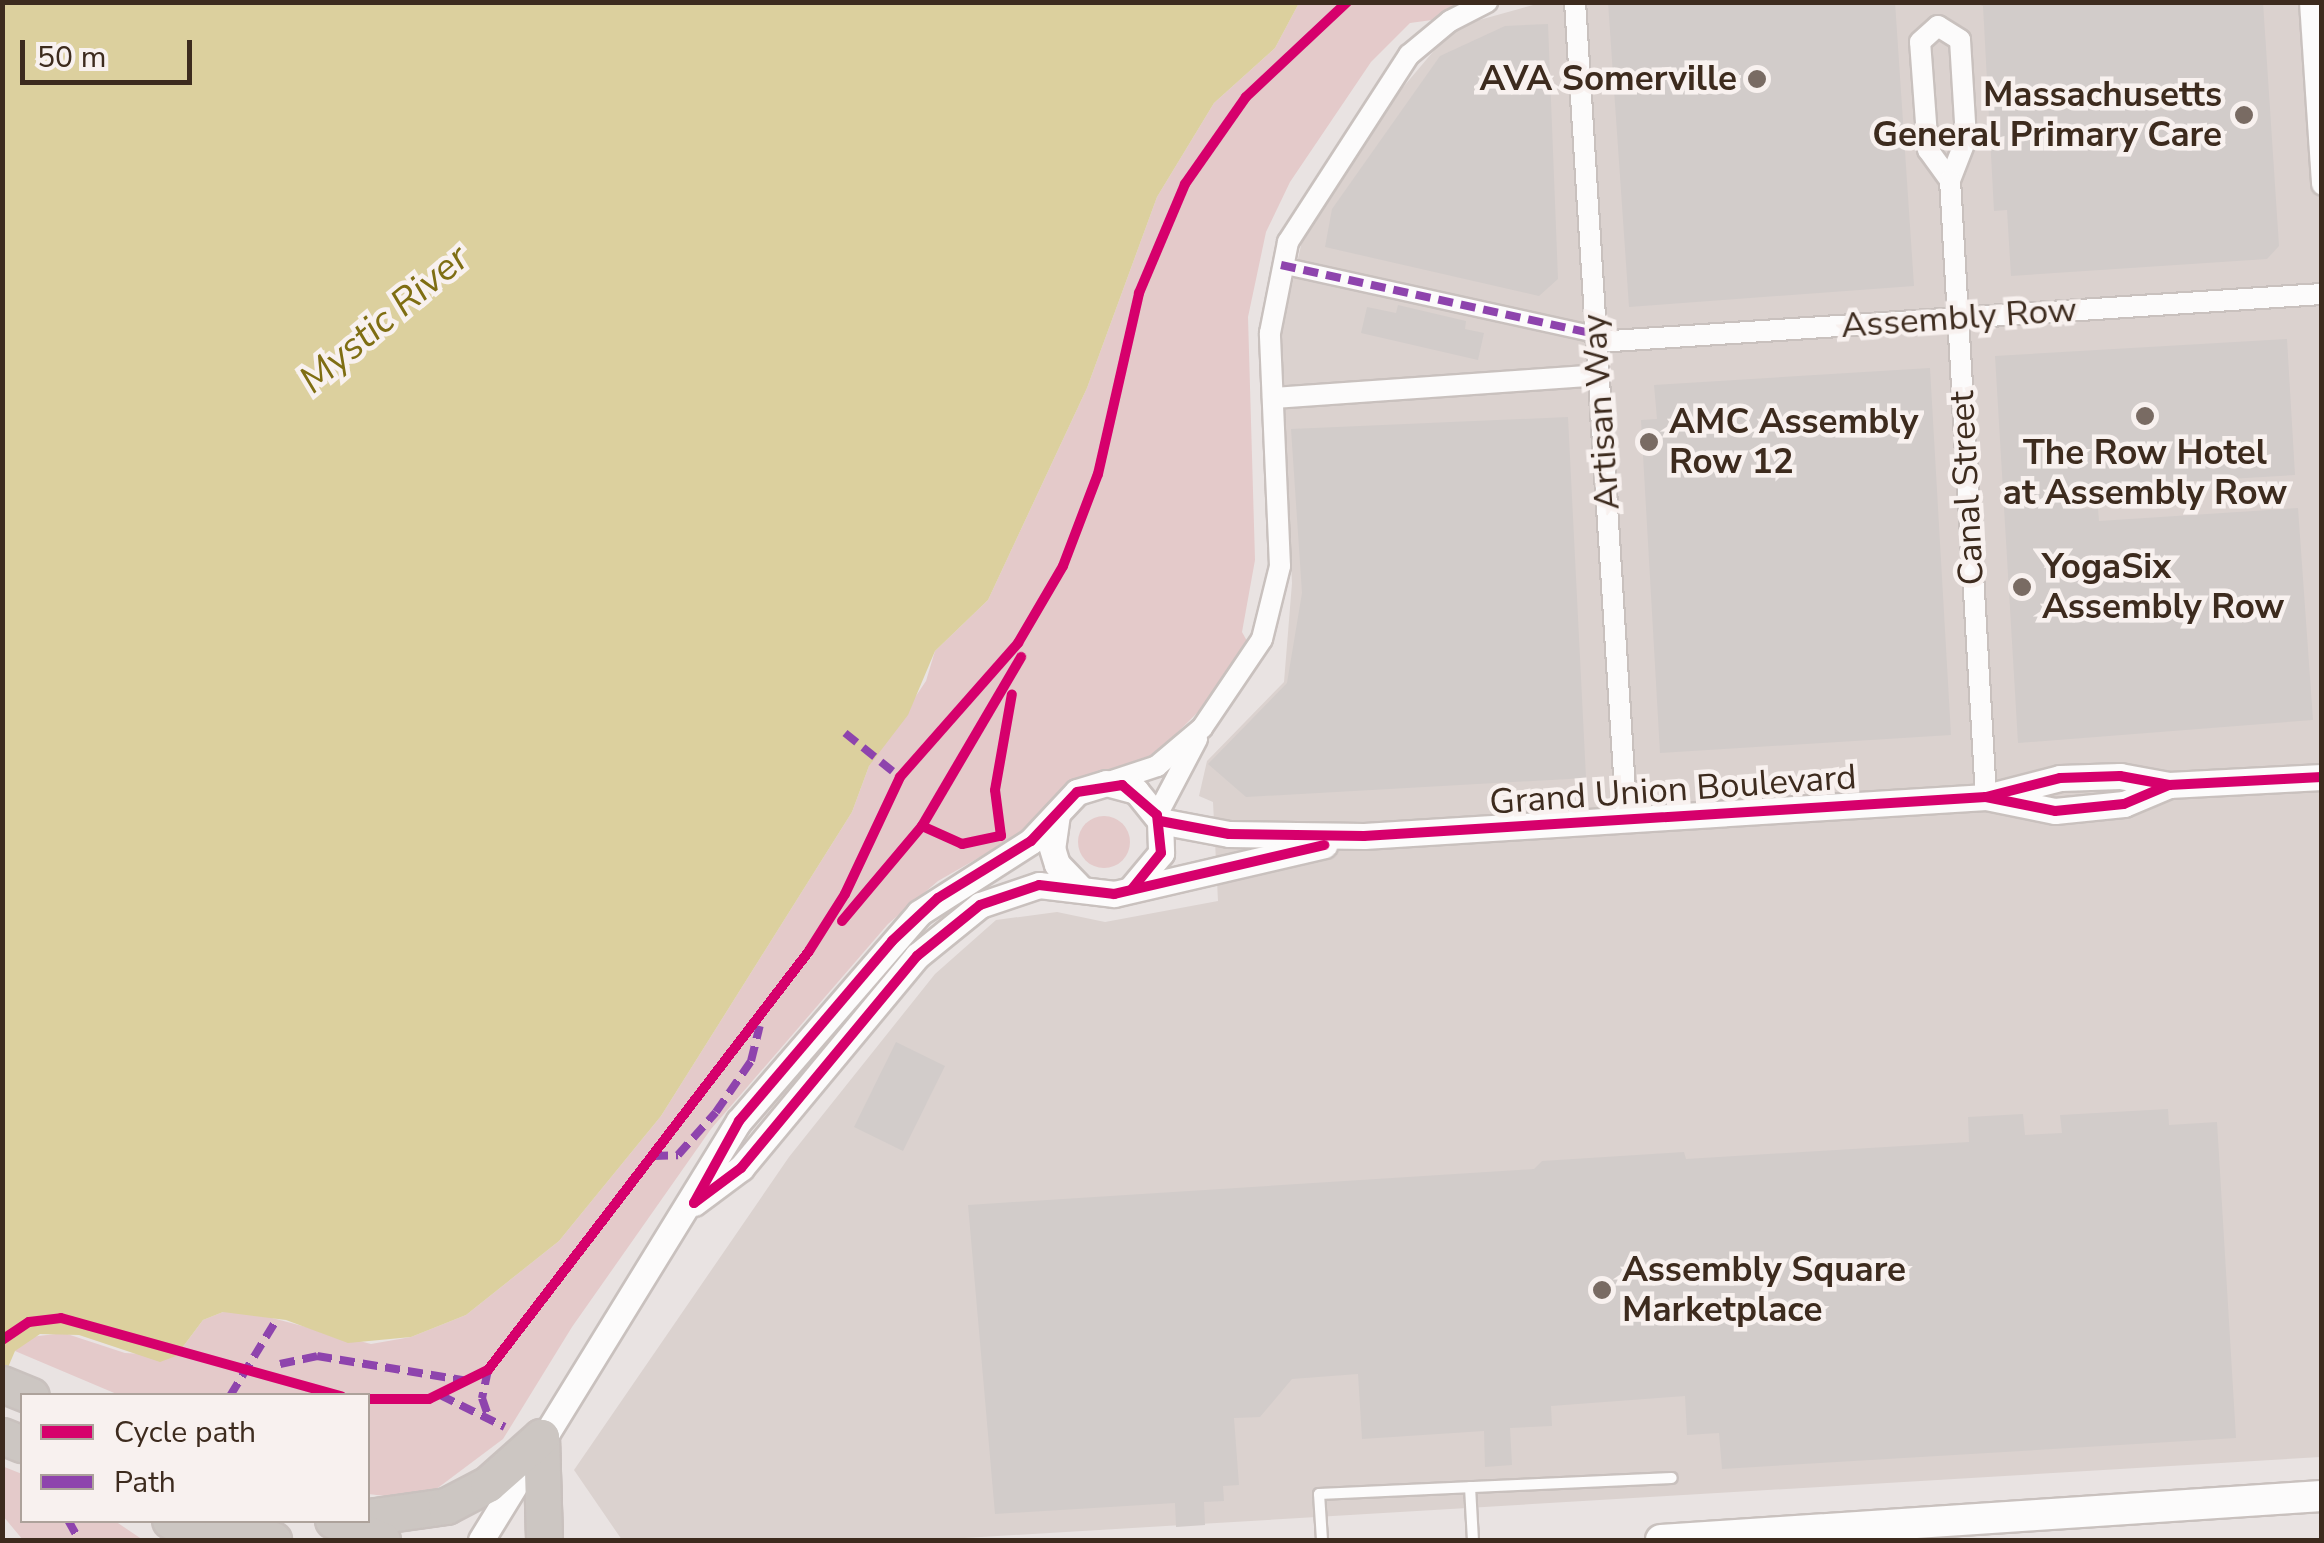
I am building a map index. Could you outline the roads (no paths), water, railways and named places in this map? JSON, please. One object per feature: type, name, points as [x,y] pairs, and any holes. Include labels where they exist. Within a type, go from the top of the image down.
[{"type":"highway","points":[[370,1516],[446,1506],[488,1484],[541,1437]]},
{"type":"highway","points":[[541,1437],[544,1540]]},
{"type":"highway","points":[[175,1523],[203,1540]]},
{"type":"highway","points":[[230,1523],[274,1540]]},
{"type":"highway","points":[[341,1523],[382,1540]]},
{"type":"main road","points":[[1661,1540],[1918,1531],[2322,1496]]},
{"type":"street","points":[[694,1203],[741,1168],[917,956],[958,918],[1020,888],[1080,888],[1097,894],[1131,889],[1161,853],[1158,818],[1202,728],[1251,662],[1276,591],[1282,540],[1270,333],[1281,265],[1299,219],[1392,77],[1427,37],[1487,2]]},
{"type":"street","name":"Artisan Way","points":[[1575,2],[1627,821]]},
{"type":"street","points":[[2310,2],[2322,185]]},
{"type":"street","name":"Canal Street","points":[[1950,180],[1928,150],[1920,42],[1938,26],[1960,40],[1966,140],[1950,180],[1986,797]]},
{"type":"street","name":"Assembly Row","points":[[1281,265],[1596,338],[2322,294]]},
{"type":"street","points":[[1273,398],[1598,375]]},
{"type":"street","points":[[482,1540],[541,1437],[694,1203],[739,1120],[892,941],[938,898],[1031,841],[1077,792],[1157,766],[1202,728]]},
{"type":"street","name":"Grand Union Boulevard","points":[[1106,783],[1136,792],[1158,818],[1228,834],[1364,836],[1986,797],[2060,778],[2120,776],[2170,785],[2322,777]]},
{"type":"street","points":[[1057,814],[1057,864],[1080,888]]},
{"type":"street","name":"Grand Union Boulevard","points":[[1131,889],[1364,836]]},
{"type":"lane","points":[[1322,1540],[1319,1494],[1672,1478]]},
{"type":"lane","points":[[1470,1487],[1473,1540]]},
{"type":"water","name":"Mystic River","points":[[3,3],[1299,3],[1275,48],[1214,103],[1157,197],[1087,388],[988,600],[935,651],[908,715],[869,766],[852,812],[661,1116],[559,1241],[466,1315],[411,1337],[348,1343],[286,1320],[223,1312],[203,1320],[176,1356],[160,1362],[79,1335],[40,1334],[15,1351],[3,1379]]},
{"type":"place","name":"AVA Somerville","points":[[1757,79]]},
{"type":"place","name":"Massachusetts General Primary Care","points":[[2244,115]]},
{"type":"place","name":"The Row Hotel at Assembly Row","points":[[2145,416]]},
{"type":"place","name":"AMC Assembly Row 12","points":[[1649,442]]},
{"type":"place","name":"YogaSix Assembly Row","points":[[2022,587]]},
{"type":"place","name":"Assembly Square Marketplace","points":[[1602,1290]]}]
